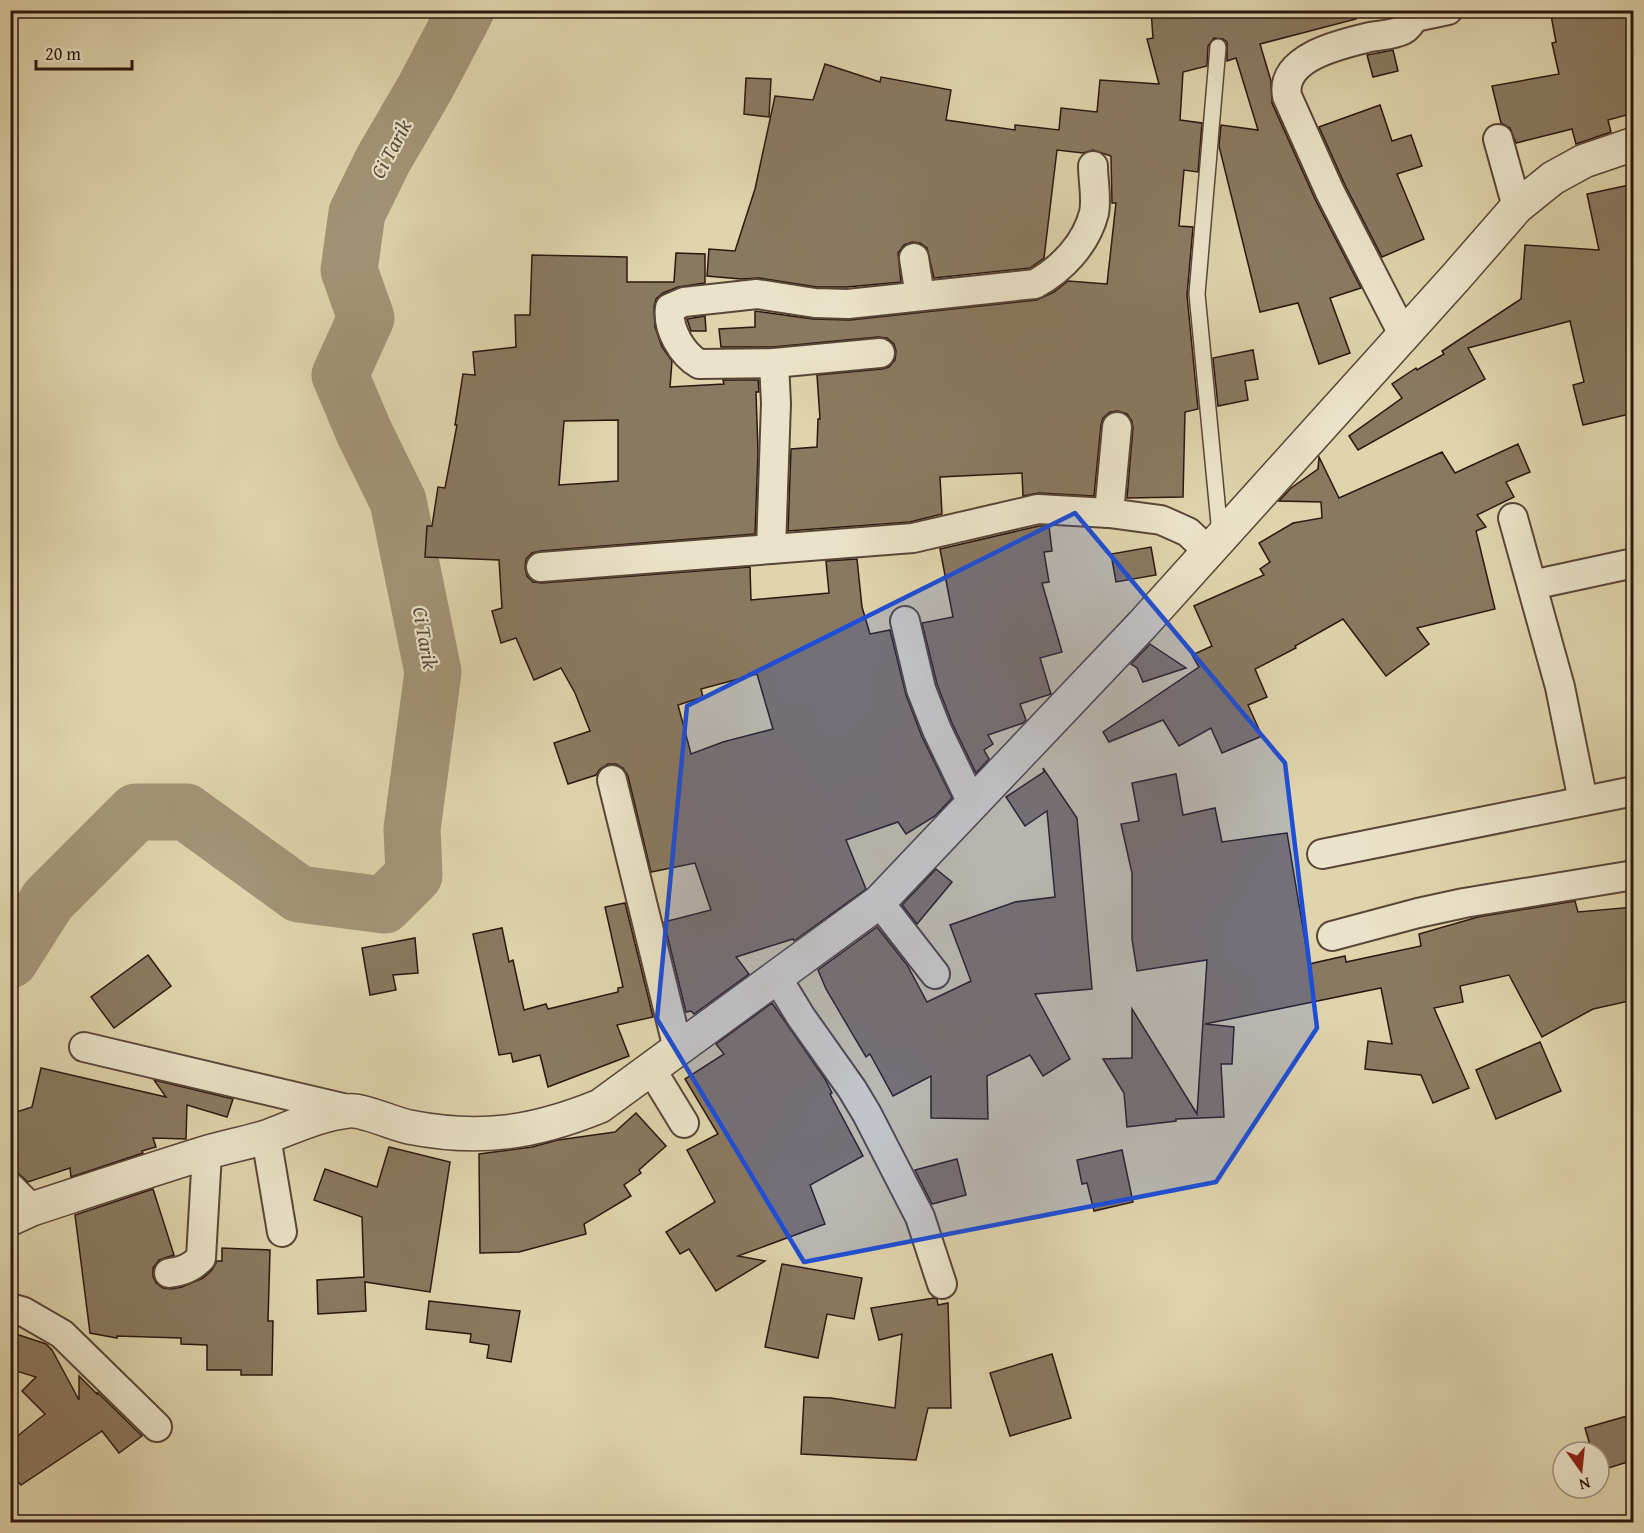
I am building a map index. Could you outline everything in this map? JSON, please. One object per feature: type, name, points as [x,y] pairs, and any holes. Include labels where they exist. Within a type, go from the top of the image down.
[{"type":"street","points":[[1404,336],[1330,192],[1287,96],[1285,86],[1293,69],[1321,52],[1400,32],[1409,26],[1415,17],[1448,10]]},
{"type":"street","points":[[1498,139],[1517,207]]},
{"type":"street","points":[[84,1047],[351,1110],[407,1127],[443,1133],[486,1135],[530,1130],[565,1120],[600,1106],[879,902],[1135,632],[1404,336],[1517,207],[1553,178],[1584,161],[1634,144]]},
{"type":"street","points":[[880,353],[774,363],[699,364],[690,358],[679,343],[669,317],[670,308],[684,302],[757,294],[815,303],[848,304],[1035,284],[1050,275],[1070,257],[1085,234],[1095,212],[1093,166]]},
{"type":"street","points":[[914,258],[920,296]]},
{"type":"street","points":[[771,549],[776,403],[774,363]]},
{"type":"street","points":[[1109,513],[1117,427]]},
{"type":"street","points":[[541,567],[913,538],[1038,509],[1109,513],[1161,520],[1214,544]]},
{"type":"street","points":[[1513,518],[1560,687],[1582,801]]},
{"type":"street","points":[[1532,585],[1634,563]]},
{"type":"street","points":[[905,621],[921,689],[937,730],[973,805]]},
{"type":"street","points":[[612,780],[678,1049]]},
{"type":"street","points":[[1322,854],[1634,791]]},
{"type":"street","points":[[1332,936],[1464,903],[1634,875]]},
{"type":"street","points":[[879,902],[935,974]]},
{"type":"street","points":[[776,976],[867,1114],[920,1217],[942,1284]]},
{"type":"street","points":[[651,1069],[684,1123]]},
{"type":"street","points":[[18,1205],[207,1153],[351,1110]]},
{"type":"street","points":[[275,1133],[282,1232]]},
{"type":"street","points":[[169,1273],[182,1272],[192,1267],[201,1258],[207,1153]]},
{"type":"street","points":[[10,1308],[24,1312],[62,1334],[157,1427]]},
{"type":"lane","points":[[1214,544],[1197,294],[1218,47]]},
{"type":"highlighted area","points":[[1075,513],[1285,763],[1317,1028],[1216,1182],[804,1262],[657,1019],[687,706]]},
{"type":"building","points":[[1151,10],[1355,10],[1356,19],[1260,44],[1271,81],[1272,103],[1315,199],[1361,288],[1330,298],[1350,353],[1319,364],[1298,303],[1260,312],[1219,146],[1221,125],[1258,130],[1236,58],[1227,61],[1227,42],[1214,38],[1208,46],[1207,66],[1183,72],[1180,120],[1202,123],[1198,172],[1184,170],[1179,226],[1193,227],[1187,295],[1198,409],[1185,412],[1183,497],[1127,498],[1133,428],[1132,421],[1127,414],[1118,411],[1110,412],[1103,418],[1101,425],[1094,496],[1039,493],[1023,496],[1022,473],[940,477],[942,514],[910,522],[788,531],[791,449],[817,447],[818,419],[820,419],[817,375],[889,367],[895,360],[894,344],[887,338],[878,337],[773,347],[721,347],[719,329],[755,327],[755,311],[813,319],[850,320],[1037,300],[1054,292],[1068,281],[1107,284],[1116,203],[1112,203],[1111,156],[1093,150],[1083,153],[1057,150],[1044,258],[1030,268],[934,278],[927,248],[920,243],[912,242],[904,245],[898,253],[901,282],[817,287],[759,278],[707,276],[709,249],[735,251],[755,189],[775,96],[813,100],[825,64],[880,82],[881,77],[951,90],[946,120],[1015,130],[1015,125],[1059,130],[1061,108],[1097,112],[1100,80],[1159,84],[1147,39],[1153,38]]},
{"type":"building","points":[[1550,10],[1634,10],[1634,113],[1608,120],[1611,132],[1576,144],[1572,129],[1516,143],[1510,128],[1501,123],[1492,86],[1559,74],[1552,43],[1556,42]]},
{"type":"building","points":[[1393,50],[1398,71],[1373,77],[1367,55]]},
{"type":"building","points":[[746,78],[771,79],[769,117],[744,114]]},
{"type":"building","points":[[1380,105],[1392,141],[1411,135],[1422,166],[1397,174],[1424,239],[1382,257],[1345,185],[1319,127]]},
{"type":"building","points":[[1634,184],[1634,413],[1583,425],[1573,385],[1584,382],[1570,321],[1468,348],[1485,379],[1358,450],[1349,436],[1402,398],[1392,384],[1416,368],[1417,370],[1444,354],[1442,351],[1521,299],[1525,245],[1599,250],[1587,194]]},
{"type":"building","points":[[676,253],[705,254],[705,283],[678,287],[663,293],[656,299],[655,327],[662,347],[672,361],[670,387],[724,384],[723,380],[758,380],[755,534],[540,551],[532,553],[526,559],[527,576],[533,582],[542,583],[750,567],[751,600],[829,593],[826,561],[857,559],[862,607],[870,634],[890,630],[906,695],[922,737],[952,798],[935,816],[906,834],[898,822],[846,840],[866,889],[794,941],[793,939],[736,957],[749,974],[694,1014],[691,1011],[686,1012],[664,922],[711,910],[695,863],[651,872],[628,776],[623,768],[616,764],[608,764],[596,775],[568,784],[554,743],[590,731],[575,693],[561,668],[534,680],[516,638],[501,643],[492,611],[502,608],[499,560],[425,557],[427,526],[432,526],[438,487],[445,488],[457,425],[455,425],[463,374],[475,375],[473,352],[516,347],[515,315],[530,315],[532,255],[627,257],[627,282],[674,282]],"holes":[[[618,420],[618,481],[559,485],[564,421]],[[757,674],[773,729],[723,742],[691,754],[678,705],[703,697],[701,689]]]},
{"type":"building","points":[[705,316],[706,331],[691,331],[687,319]]},
{"type":"building","points":[[1253,350],[1258,379],[1245,381],[1248,400],[1218,406],[1213,358]]},
{"type":"building","points":[[1518,444],[1530,472],[1506,482],[1514,497],[1477,515],[1486,527],[1476,531],[1495,609],[1417,628],[1429,644],[1386,676],[1343,619],[1295,646],[1296,648],[1255,669],[1267,697],[1248,705],[1262,736],[1222,753],[1211,728],[1179,746],[1163,720],[1109,742],[1103,732],[1199,667],[1192,655],[1212,646],[1194,606],[1264,575],[1260,569],[1270,562],[1259,543],[1293,523],[1322,518],[1321,502],[1279,501],[1291,488],[1318,469],[1319,457],[1339,498],[1442,452],[1455,473]]},
{"type":"building","points":[[1039,526],[1049,526],[1052,551],[1044,552],[1049,582],[1042,583],[1062,652],[1040,658],[1051,694],[1020,704],[1026,720],[1023,723],[988,735],[993,744],[984,750],[989,759],[976,773],[952,723],[937,684],[922,623],[953,617],[940,549]]},
{"type":"building","points":[[1151,547],[1156,575],[1116,582],[1111,554]]},
{"type":"building","points":[[1150,644],[1186,668],[1143,682],[1137,668],[1131,664]]},
{"type":"building","points":[[1043,768],[1077,818],[1092,989],[1035,994],[1070,1059],[1043,1076],[1030,1055],[987,1076],[988,1119],[931,1118],[931,1076],[893,1096],[870,1054],[866,1057],[826,989],[818,970],[877,927],[907,965],[927,1002],[971,981],[950,925],[1015,902],[1055,897],[1047,811],[1025,826],[1006,797],[1044,772]]},
{"type":"building","points":[[1176,774],[1183,815],[1215,808],[1222,842],[1287,833],[1309,964],[1345,956],[1346,962],[1421,946],[1419,934],[1478,917],[1575,901],[1578,912],[1634,907],[1634,1000],[1593,1009],[1542,1037],[1509,975],[1460,986],[1463,1002],[1434,1008],[1469,1088],[1433,1103],[1421,1075],[1365,1069],[1368,1041],[1392,1044],[1381,988],[1205,1024],[1234,1027],[1232,1064],[1221,1064],[1224,1117],[1176,1119],[1176,1121],[1127,1127],[1124,1093],[1103,1059],[1132,1058],[1132,1009],[1197,1114],[1207,960],[1137,971],[1132,939],[1132,873],[1121,824],[1139,821],[1132,783]]},
{"type":"building","points":[[936,869],[952,882],[917,924],[902,905]]},
{"type":"building","points":[[625,903],[653,1017],[617,1025],[629,1056],[548,1087],[540,1055],[513,1062],[511,1053],[499,1055],[473,934],[502,928],[509,962],[513,960],[524,1010],[546,1004],[548,1009],[618,992],[618,988],[623,987],[605,907]]},
{"type":"building","points":[[415,938],[418,973],[393,975],[396,990],[370,995],[362,948]]},
{"type":"building","points":[[148,955],[171,986],[114,1028],[91,997]]},
{"type":"building","points":[[772,1003],[825,1079],[832,1093],[830,1094],[863,1156],[810,1185],[825,1224],[738,1256],[765,1261],[716,1291],[689,1249],[680,1254],[666,1232],[715,1202],[687,1150],[718,1134],[685,1079],[724,1054],[716,1044]]},
{"type":"building","points":[[1540,1042],[1561,1091],[1496,1119],[1476,1070]]},
{"type":"building","points":[[41,1068],[166,1097],[154,1080],[233,1099],[227,1117],[187,1105],[186,1139],[153,1138],[156,1147],[142,1151],[143,1153],[71,1177],[70,1168],[28,1182],[18,1173],[10,1150],[10,1114],[32,1107]]},
{"type":"building","points":[[636,1113],[666,1146],[639,1170],[641,1173],[624,1185],[631,1196],[584,1224],[586,1234],[519,1252],[480,1253],[479,1154],[615,1132]]},
{"type":"building","points":[[389,1147],[450,1162],[430,1292],[365,1282],[366,1311],[318,1314],[317,1280],[364,1277],[362,1217],[314,1200],[325,1169],[377,1187]]},
{"type":"building","points":[[1122,1150],[1133,1202],[1094,1211],[1087,1183],[1082,1184],[1077,1160]]},
{"type":"building","points":[[957,1159],[966,1195],[932,1204],[915,1170]]},
{"type":"building","points":[[153,1189],[174,1255],[159,1260],[153,1268],[156,1283],[163,1288],[182,1287],[203,1278],[212,1270],[217,1261],[222,1261],[222,1248],[270,1250],[268,1321],[273,1321],[272,1375],[241,1375],[241,1370],[207,1370],[207,1345],[181,1344],[181,1338],[117,1336],[117,1338],[90,1333],[75,1215]]},
{"type":"building","points":[[782,1264],[862,1278],[854,1319],[827,1314],[818,1358],[765,1347]]},
{"type":"building","points":[[937,1299],[938,1305],[948,1303],[951,1408],[928,1408],[916,1460],[801,1454],[804,1397],[831,1398],[895,1408],[902,1334],[879,1340],[871,1308]]},
{"type":"building","points":[[429,1301],[520,1311],[511,1362],[487,1358],[489,1345],[470,1342],[471,1334],[426,1329]]},
{"type":"building","points":[[10,1332],[46,1344],[52,1350],[79,1400],[79,1376],[142,1436],[119,1453],[102,1431],[21,1485],[10,1473],[10,1442],[45,1414],[22,1391],[36,1377],[10,1369]]},
{"type":"building","points":[[1052,1354],[1071,1418],[1010,1436],[990,1373]]},
{"type":"building","points":[[1634,1414],[1634,1460],[1611,1467],[1611,1440],[1588,1440],[1585,1428]]},
{"type":"waterway","name":"Ci Tarik","points":[[10,960],[48,900],[136,812],[186,812],[299,894],[384,905],[414,875],[412,829],[433,672],[398,501],[364,432],[340,375],[366,318],[349,270],[357,213],[383,160],[425,88],[466,10]]}]
